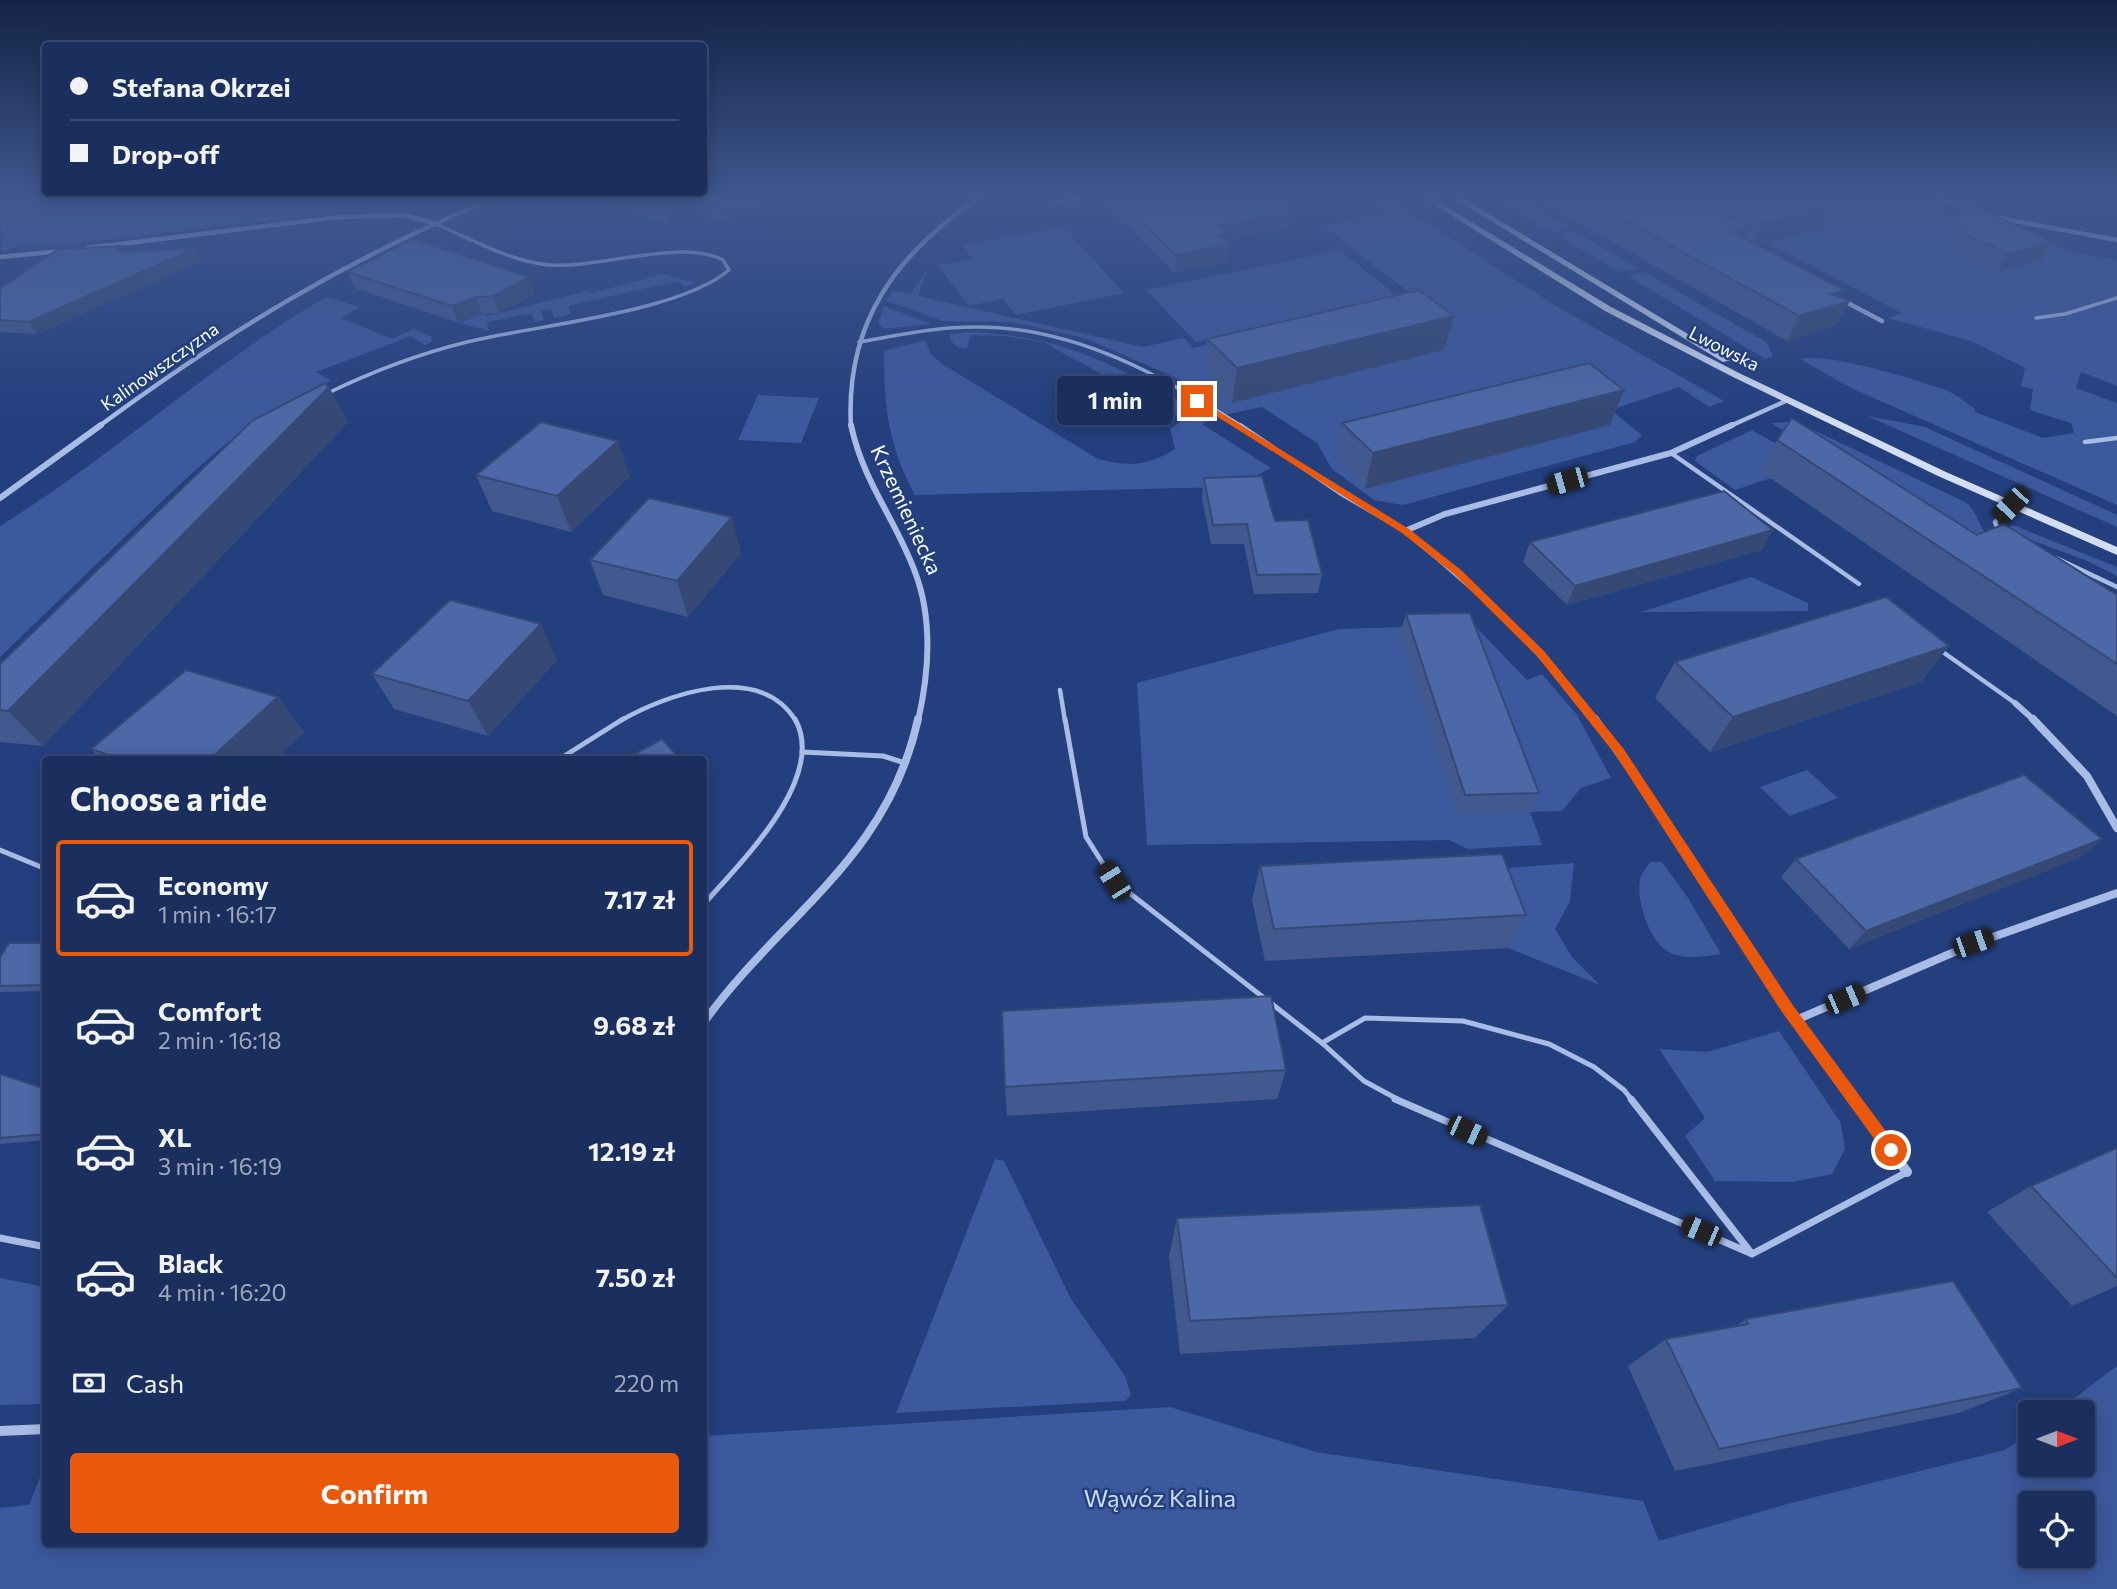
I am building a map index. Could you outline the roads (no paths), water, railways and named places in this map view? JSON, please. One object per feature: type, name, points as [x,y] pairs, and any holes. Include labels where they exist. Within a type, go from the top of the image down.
[{"type":"street","name":"Kalinowszczyzna","points":[[0,498],[256,317],[333,273]]},
{"type":"street","name":"Krzemieniecka","points":[[707,1018],[724,993],[809,907],[841,870],[873,826],[900,780],[920,711],[926,624],[922,590],[910,558],[877,501],[851,438],[848,401],[859,342],[870,307],[895,273]]},
{"type":"street","name":"Lwowska","points":[[1550,273],[1608,309],[1788,400],[2011,505],[2117,551]]},
{"type":"street","name":"Lwowska","points":[[1580,273],[1788,400]]},
{"type":"street","points":[[1833,295],[1882,321]]},
{"type":"street","points":[[1788,400],[1671,453],[1445,514],[1405,531],[1457,572],[1500,613],[1586,707],[1619,751],[1796,1020],[1907,1172]]},
{"type":"street","points":[[2015,703],[2052,736],[2111,811],[2117,828]]},
{"type":"street","points":[[1796,1020],[1973,943],[2117,892]]},
{"type":"street","points":[[0,1431],[42,1429]]},
{"type":"lane","points":[[320,397],[378,371],[468,342],[702,289],[727,273]]},
{"type":"lane","points":[[2036,318],[2065,314],[2117,298]]},
{"type":"lane","points":[[859,342],[940,328],[978,326],[1023,330],[1080,343],[1163,381],[1278,449],[1320,480],[1405,531]]},
{"type":"lane","points":[[2085,442],[2117,438]]},
{"type":"lane","points":[[1671,453],[1859,584]]},
{"type":"lane","points":[[2006,537],[1994,527],[1995,522],[2011,505]]},
{"type":"lane","points":[[2054,557],[2117,587]]},
{"type":"lane","points":[[1932,644],[2015,703]]},
{"type":"lane","points":[[565,756],[638,712],[673,696],[713,688],[744,689],[774,700],[793,712],[803,738],[801,772],[778,811],[707,900]]},
{"type":"lane","points":[[1060,690],[1086,837],[1114,881],[1322,1043],[1364,1081],[1396,1099],[1752,1254]]},
{"type":"lane","points":[[802,752],[883,756],[905,763]]},
{"type":"lane","points":[[0,850],[42,867]]},
{"type":"lane","points":[[1322,1043],[1365,1017],[1464,1021],[1549,1044],[1594,1067],[1624,1090],[1752,1254]]},
{"type":"lane","points":[[1752,1254],[1907,1172]]},
{"type":"lane","points":[[0,1237],[42,1246]]},
{"type":"park label","name":"Wąwóz Kalina","points":[[1160,1499]]}]
